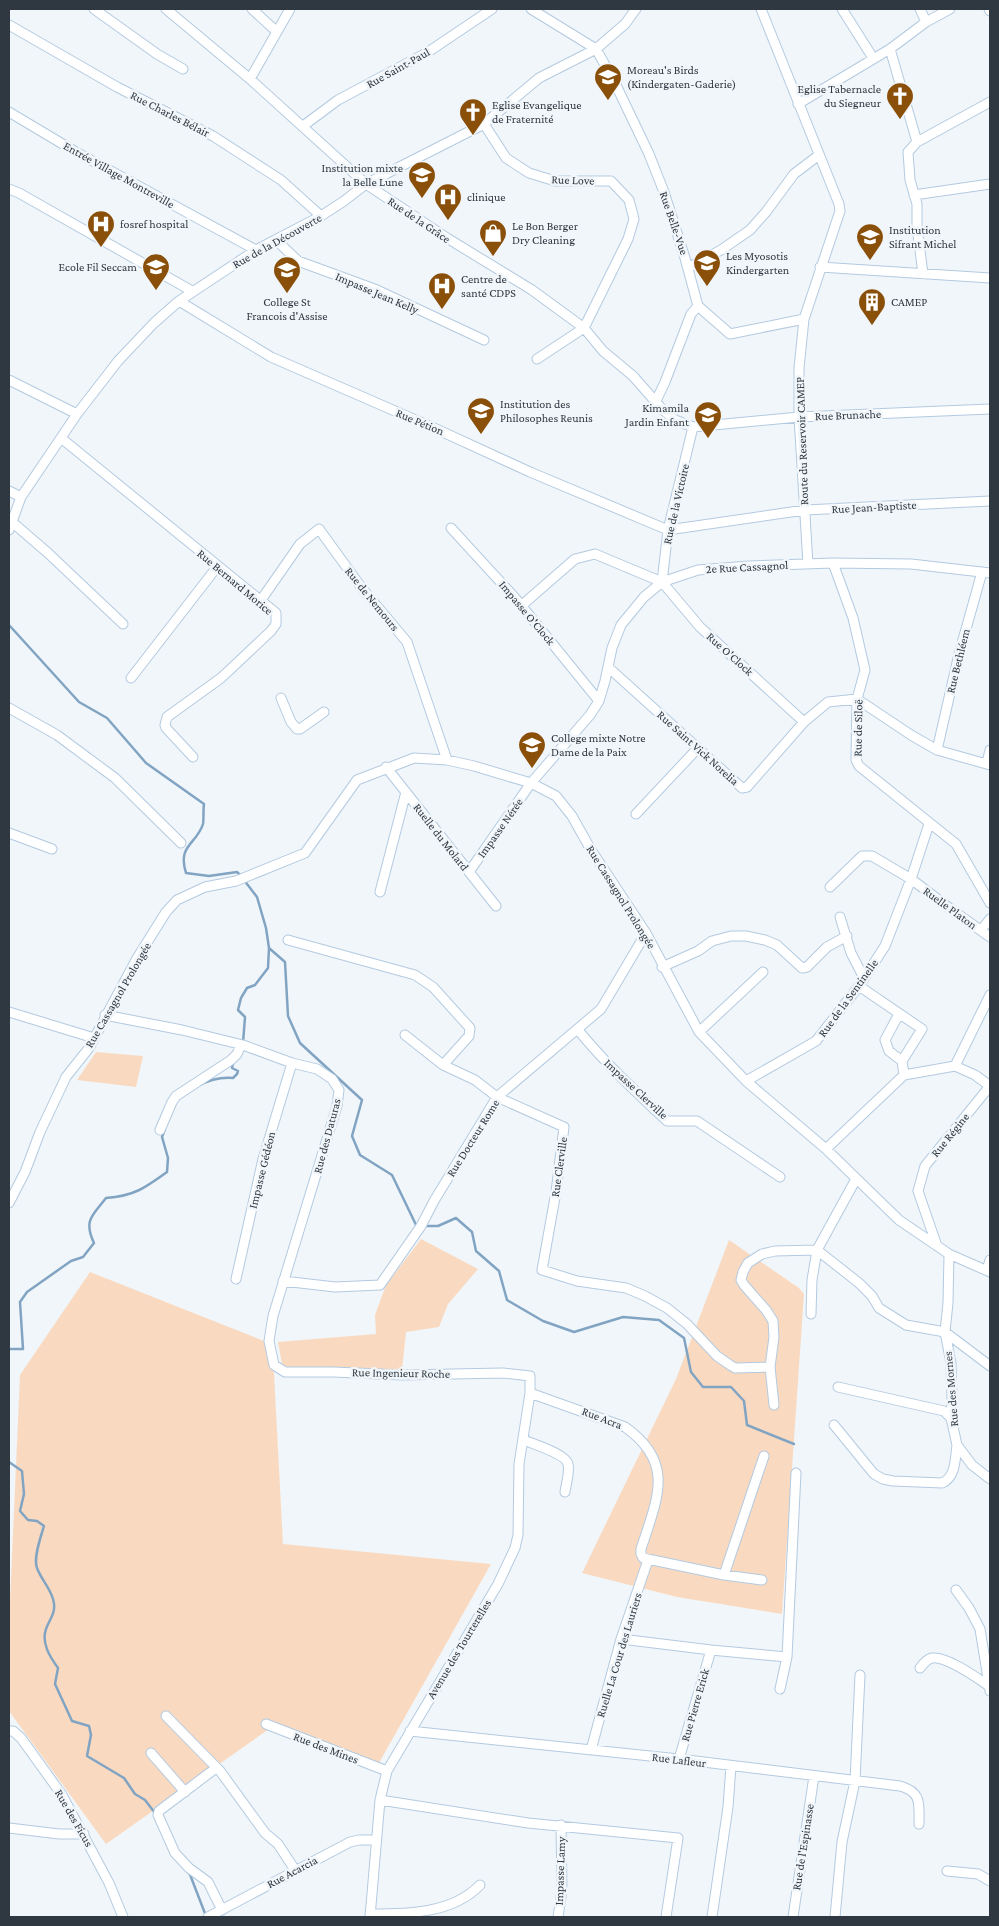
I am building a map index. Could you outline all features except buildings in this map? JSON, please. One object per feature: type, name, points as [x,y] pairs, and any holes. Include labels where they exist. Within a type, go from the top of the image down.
[{"type":"street","points":[[94,9],[158,54],[183,69]]},
{"type":"street","name":"Rue de la Grâce","points":[[166,9],[250,79],[366,184],[447,238],[532,290],[584,328],[603,351],[634,376],[656,401]]},
{"type":"street","points":[[252,9],[277,32]]},
{"type":"street","points":[[250,79],[290,9]]},
{"type":"street","name":"Rue Saint-Paul","points":[[303,126],[338,100],[428,52],[492,9]]},
{"type":"street","points":[[531,9],[596,49]]},
{"type":"street","name":"Rue de la Découverte","points":[[10,526],[21,497],[78,414],[118,361],[154,323],[179,301],[256,250],[321,216],[366,184],[484,124],[539,78],[596,49],[625,24],[636,9]]},
{"type":"street","name":"Route du Reservoir CAMEP","points":[[761,9],[840,204],[840,211],[820,266],[804,319],[799,417],[808,564]]},
{"type":"street","points":[[842,9],[873,58]]},
{"type":"street","points":[[920,9],[926,22]]},
{"type":"street","points":[[798,104],[890,49],[926,22],[950,9]]},
{"type":"street","name":"Rue Charles Bélair","points":[[9,25],[117,87],[213,136],[281,180],[321,216]]},
{"type":"street","name":"Rue Belle-Vue","points":[[596,49],[615,82],[649,154],[664,192],[698,306]]},
{"type":"street","points":[[890,49],[917,142]]},
{"type":"street","points":[[923,274],[917,227],[917,204],[910,180],[908,152],[917,142],[990,102]]},
{"type":"street","name":"Entrée Village Montreville","points":[[9,112],[76,152],[256,250]]},
{"type":"street","name":"Rue Love","points":[[484,124],[506,158],[529,174],[555,182],[611,181],[629,200],[634,219],[628,239],[584,328]]},
{"type":"street","points":[[688,268],[721,250],[750,230],[794,174],[819,156]]},
{"type":"street","points":[[914,195],[990,184]]},
{"type":"street","points":[[9,189],[192,291]]},
{"type":"street","name":"Impasse Jean Kelly","points":[[276,240],[298,261],[377,290],[484,340]]},
{"type":"street","points":[[820,266],[990,278]]},
{"type":"street","name":"Rue Pétion","points":[[179,301],[271,357],[530,472],[668,530]]},
{"type":"street","points":[[693,427],[675,420],[656,401],[666,382],[691,314],[698,306],[730,334],[804,319]]},
{"type":"street","points":[[537,359],[584,328]]},
{"type":"street","points":[[9,380],[78,414]]},
{"type":"street","name":"Rue Brunache","points":[[693,427],[799,417],[990,409]]},
{"type":"street","name":"Rue de la Victoire","points":[[662,582],[668,530],[693,427]]},
{"type":"street","name":"Rue Bernard Morice","points":[[61,438],[276,614],[276,624],[271,631],[221,678],[165,720],[166,728],[193,757]]},
{"type":"street","points":[[9,491],[21,497]]},
{"type":"street","name":"Rue Jean-Baptiste","points":[[668,530],[805,510],[990,501]]},
{"type":"street","points":[[10,526],[48,553],[123,624]]},
{"type":"street","name":"Impasse O'Clock","points":[[451,528],[521,606],[599,701]]},
{"type":"street","name":"Rue de Nemours","points":[[261,600],[300,544],[319,529],[361,587],[407,642],[447,760]]},
{"type":"street","points":[[521,606],[575,559],[595,554],[662,582]]},
{"type":"street","name":"2e Rue Cassagnol","points":[[532,783],[590,715],[599,701],[612,648],[621,625],[644,597],[662,582],[698,570],[833,563],[911,564],[986,573]]},
{"type":"street","name":"Rue de Siloë","points":[[833,563],[853,618],[865,670],[858,700],[856,760],[859,766],[956,844],[990,903]]},
{"type":"street","points":[[131,678],[217,567]]},
{"type":"street","name":"Rue Bethléem","points":[[938,750],[959,654],[986,573]]},
{"type":"street","name":"Rue O'Clock","points":[[662,582],[700,627],[804,722]]},
{"type":"street","name":"Rue Saint Vick Norelia","points":[[608,667],[739,786],[747,787],[804,722],[828,702],[858,700]]},
{"type":"street","points":[[281,698],[291,722],[297,729],[300,729],[324,712]]},
{"type":"street","points":[[858,700],[911,735],[938,750],[989,764],[990,750]]},
{"type":"street","points":[[9,708],[57,735],[115,778],[181,843]]},
{"type":"street","points":[[636,814],[697,749]]},
{"type":"street","name":"Rue Cassagnol Prolongée","points":[[9,1201],[25,1172],[40,1132],[66,1077],[89,1048],[136,960],[166,912],[177,900],[205,887],[236,881],[305,853],[357,780],[386,767],[414,758],[447,760],[532,783],[556,796],[572,816],[591,850],[646,933],[662,967],[699,1032],[746,1081],[826,1149],[899,1220],[949,1254],[989,1271]]},
{"type":"street","name":"Ruelle du Molard","points":[[386,767],[496,906]]},
{"type":"street","name":"Impasse Nérée","points":[[469,872],[532,783]]},
{"type":"street","points":[[380,892],[406,792]]},
{"type":"street","name":"Rue de la Sentinelle","points":[[746,1081],[816,1042],[859,986],[884,946],[912,878],[929,824]]},
{"type":"street","points":[[9,833],[52,850]]},
{"type":"street","name":"Ruelle Platon","points":[[830,887],[862,856],[872,856],[912,878],[937,900],[990,937]]},
{"type":"street","points":[[840,917],[851,953],[864,978]]},
{"type":"street","points":[[981,930],[990,919]]},
{"type":"street","name":"Rue Docteur Rome","points":[[284,1281],[335,1287],[380,1285],[421,1226],[497,1097],[601,1009],[646,933]]},
{"type":"street","points":[[662,967],[698,951],[712,941],[731,936],[746,936],[777,944],[802,968],[808,967],[827,947],[846,936]]},
{"type":"street","points":[[288,940],[415,975],[434,987],[470,1028],[469,1036],[443,1065]]},
{"type":"street","points":[[699,1032],[763,972]]},
{"type":"street","points":[[859,986],[922,1029],[902,1061],[904,1075]]},
{"type":"street","points":[[955,1066],[990,995]]},
{"type":"street","points":[[9,1012],[94,1038]]},
{"type":"street","points":[[899,1014],[885,1040],[889,1051],[902,1061]]},
{"type":"street","name":"Rue des Daturas","points":[[105,1015],[182,1030],[241,1045],[317,1069],[332,1078],[339,1090],[338,1106],[273,1316],[269,1341],[274,1365]]},
{"type":"street","name":"Impasse Clerville","points":[[578,1030],[624,1080],[667,1121],[697,1122],[780,1177]]},
{"type":"street","name":"Rue Clerville","points":[[405,1035],[443,1065],[474,1080],[497,1097],[564,1127],[556,1192],[542,1270],[577,1281],[626,1288],[645,1296],[667,1308],[687,1324],[717,1356],[735,1368],[770,1367]]},
{"type":"street","points":[[160,1130],[174,1099],[231,1060],[237,1054],[241,1045]]},
{"type":"street","name":"Impasse Gédéon","points":[[236,1279],[263,1159],[292,1062]]},
{"type":"street","points":[[826,1149],[904,1075],[955,1066],[975,1075],[990,1086]]},
{"type":"street","name":"Rue Régine","points":[[937,1246],[918,1191],[925,1166],[990,1086]]},
{"type":"street","points":[[811,1314],[812,1280],[817,1250],[856,1179]]},
{"type":"street","points":[[774,1405],[770,1367],[774,1337],[773,1321],[741,1280],[748,1263],[762,1254],[775,1250],[817,1250],[859,1283],[872,1296],[879,1308],[906,1325],[945,1332],[990,1366]]},
{"type":"street","name":"Rue des Mornes","points":[[949,1254],[948,1303],[945,1332],[951,1363],[951,1418],[957,1446],[972,1465],[990,1479]]},
{"type":"street","points":[[989,1271],[990,1260]]},
{"type":"street","name":"Rue Ingenieur Roche","points":[[274,1365],[284,1372],[402,1375],[503,1373],[530,1376]]},
{"type":"street","name":"Avenue des Tourterelles","points":[[370,1916],[380,1800],[387,1771],[511,1561],[518,1535],[519,1464],[530,1393],[530,1376]]},
{"type":"street","points":[[838,1387],[944,1411],[951,1418]]},
{"type":"street","name":"Rue Acra","points":[[530,1393],[625,1427],[638,1436],[650,1451],[656,1466],[658,1479],[656,1501],[641,1554],[643,1558],[648,1560]]},
{"type":"street","points":[[834,1425],[874,1474],[893,1482],[942,1483],[949,1480],[953,1474],[957,1446]]},
{"type":"street","points":[[524,1440],[560,1456],[567,1462],[565,1492]]},
{"type":"street","points":[[724,1575],[764,1456]]},
{"type":"street","points":[[780,1690],[787,1657],[796,1473]]},
{"type":"street","points":[[648,1560],[724,1575],[762,1580]]},
{"type":"street","name":"Ruelle La Cour des Lauriers","points":[[591,1750],[621,1638],[648,1560]]},
{"type":"street","points":[[956,1590],[969,1608],[980,1629],[990,1688]]},
{"type":"street","points":[[621,1638],[710,1650],[787,1657]]},
{"type":"street","name":"Rue Pierre Erick","points":[[679,1759],[710,1650]]},
{"type":"street","points":[[920,1668],[926,1661],[932,1658],[940,1659],[952,1664],[990,1688]]},
{"type":"street","points":[[835,1917],[842,1842],[855,1781],[860,1675]]},
{"type":"street","points":[[166,1716],[217,1768],[265,1833],[278,1844],[295,1870]]},
{"type":"street","name":"Rue des Mines","points":[[266,1724],[387,1771]]},
{"type":"street","name":"Rue des Ficus","points":[[9,1731],[14,1731],[22,1738],[62,1795],[109,1883],[123,1917]]},
{"type":"street","name":"Rue Lafleur","points":[[410,1731],[679,1759],[910,1788],[916,1794],[919,1802],[919,1824]]},
{"type":"street","points":[[151,1753],[184,1792]]},
{"type":"street","points":[[712,1917],[728,1807],[731,1766]]},
{"type":"street","points":[[217,1768],[159,1811],[158,1817],[175,1853],[189,1868],[208,1882],[222,1910]]},
{"type":"street","name":"Rue de l'Espinasse","points":[[793,1917],[814,1776]]},
{"type":"street","points":[[380,1800],[528,1823],[678,1838],[666,1917]]},
{"type":"street","name":"Impasse Lamy","points":[[558,1917],[562,1890],[561,1825]]},
{"type":"street","points":[[9,1828],[59,1834],[84,1834]]},
{"type":"street","name":"Rue Acarcia","points":[[209,1917],[350,1842],[376,1840]]},
{"type":"street","points":[[947,1871],[978,1874],[990,1881]]},
{"type":"street","points":[[370,1916],[422,1912],[464,1898],[480,1885]]},
{"type":"shaded area","points":[[96,1052],[143,1056],[136,1087],[77,1080]]},
{"type":"shaded area","points":[[421,1239],[478,1269],[448,1304],[439,1327],[406,1332],[402,1370],[283,1370],[278,1342],[376,1334],[375,1315],[386,1285]]},
{"type":"shaded area","points":[[729,1240],[799,1288],[804,1294],[782,1614],[677,1597],[582,1573],[676,1379]]},
{"type":"shaded area","points":[[90,1272],[264,1341],[274,1373],[283,1544],[491,1564],[375,1770],[269,1729],[106,1844],[9,1711],[9,1624],[20,1375]]},
{"type":"waterway","points":[[9,625],[79,702],[107,718],[146,763],[204,804],[203,824],[184,856],[186,873],[209,876],[237,872],[241,876]]},
{"type":"waterway","points":[[243,1043],[245,1017],[238,1010],[241,998],[247,988],[255,985],[268,968],[269,948],[266,928],[257,897],[244,880]]},
{"type":"waterway","points":[[269,948],[285,962],[288,1016],[300,1043],[362,1100],[352,1136],[360,1155],[392,1175],[417,1227],[419,1227]]},
{"type":"waterway","points":[[198,1086],[215,1079],[233,1078],[238,1071],[232,1068],[233,1063]]},
{"type":"waterway","points":[[9,1349],[23,1349],[20,1302],[27,1292],[71,1261],[83,1257],[94,1243],[89,1229],[91,1218],[106,1198],[132,1193],[152,1183],[167,1172],[168,1158],[162,1137],[165,1129]]},
{"type":"waterway","points":[[424,1226],[438,1226],[456,1218],[472,1232],[476,1251],[499,1271],[507,1300],[543,1321],[574,1332],[623,1317],[659,1320],[684,1338],[691,1372],[703,1387],[731,1387],[744,1401],[747,1425],[794,1444]]},
{"type":"waterway","points":[[9,1462],[22,1471],[24,1494],[20,1511],[28,1520],[37,1521],[44,1526],[38,1547],[36,1564],[52,1595],[54,1604],[54,1611],[46,1629],[45,1645],[58,1668],[55,1684],[72,1721],[89,1726],[91,1735],[87,1756],[124,1778],[135,1794],[145,1800],[155,1813]]},
{"type":"waterway","points":[[189,1872],[206,1916]]},
{"type":"place","name":"Moreau's Birds (Kindergaten-Gaderie)","points":[[608,101]]},
{"type":"place","name":"Eglise Tabernacle du Siegneur","points":[[900,120]]},
{"type":"place","name":"Eglise Evangelique de Fraternité","points":[[473,136]]},
{"type":"place","name":"Institution mixte la Belle Lune","points":[[422,199]]},
{"type":"place","name":"clinique","points":[[448,221]]},
{"type":"place","name":"fosref hospital","points":[[101,248]]},
{"type":"place","name":"Le Bon Berger Dry Cleaning","points":[[493,257]]},
{"type":"place","name":"Institution Sifrant Michel","points":[[870,261]]},
{"type":"place","name":"Les Myosotis Kindergarten","points":[[707,287]]},
{"type":"place","name":"Ecole Fil Seccam","points":[[156,291]]},
{"type":"place","name":"College St Francois d'Assise","points":[[287,294]]},
{"type":"place","name":"Centre de santé CDPS","points":[[442,310]]},
{"type":"place","name":"CAMEP","points":[[872,326]]},
{"type":"place","name":"Institution des Philosophes Reunis","points":[[481,435]]},
{"type":"place","name":"Kimamila Jardin Enfant","points":[[708,439]]},
{"type":"place","name":"College mixte Notre Dame de la Paix","points":[[532,769]]}]
